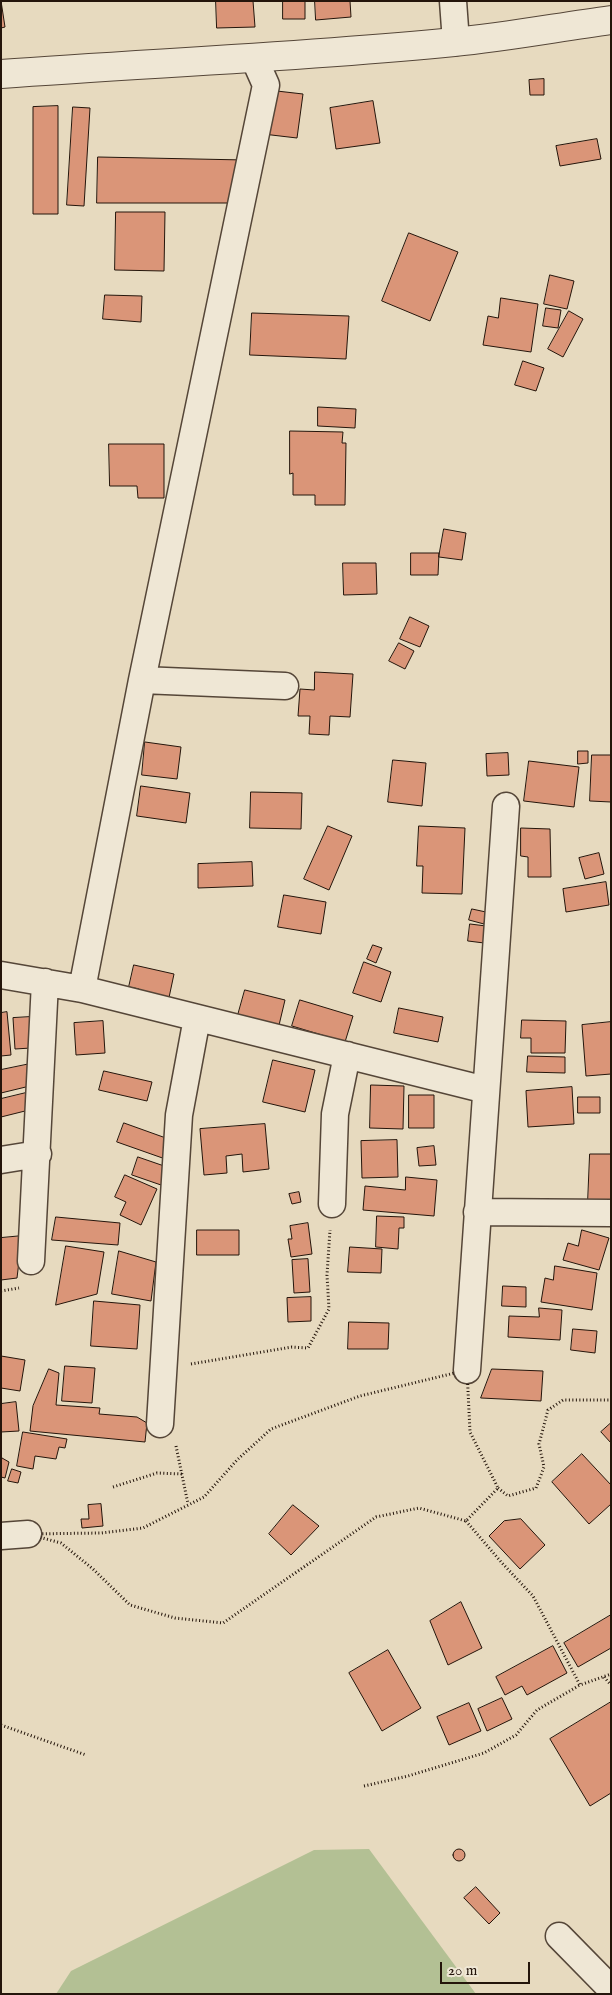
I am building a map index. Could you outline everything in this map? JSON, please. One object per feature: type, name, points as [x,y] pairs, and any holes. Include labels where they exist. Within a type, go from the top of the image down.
[{"type":"street","points":[[453,1],[456,42]]},
{"type":"street","points":[[1,74],[150,63],[254,58],[456,42],[611,20]]},
{"type":"street","points":[[82,989],[142,680],[266,84],[254,58]]},
{"type":"street","points":[[142,680],[285,686]]},
{"type":"street","points":[[466,1370],[506,806]]},
{"type":"street","points":[[1,975],[82,989],[486,1090]]},
{"type":"street","points":[[31,1261],[38,1154],[44,982]]},
{"type":"street","points":[[160,1424],[179,1114],[197,1018]]},
{"type":"street","points":[[332,1204],[335,1114],[347,1055]]},
{"type":"street","points":[[1,1160],[38,1154]]},
{"type":"street","points":[[477,1212],[611,1213]]},
{"type":"street","points":[[1,1536],[28,1534]]},
{"type":"street","points":[[558,1936],[611,1989]]},
{"type":"path","points":[[163,1368],[292,1347],[308,1348],[328,1309],[326,1275],[332,1204]]},
{"type":"path","points":[[28,1534],[101,1533],[143,1528],[204,1497],[237,1460],[271,1429],[360,1396],[466,1370],[470,1432],[498,1488],[508,1496],[536,1488],[544,1467],[539,1444],[548,1410],[563,1400],[611,1400]]},
{"type":"path","points":[[160,1424],[174,1437],[188,1504]]},
{"type":"path","points":[[113,1487],[157,1473],[182,1474]]},
{"type":"path","points":[[466,1521],[498,1488]]},
{"type":"path","points":[[28,1534],[61,1543],[93,1568],[130,1605],[175,1618],[224,1623],[376,1517],[419,1508],[466,1521],[533,1596],[580,1685]]},
{"type":"path","points":[[364,1786],[408,1776],[484,1753],[516,1735],[537,1710],[580,1685],[611,1674]]},
{"type":"path","points":[[604,1677],[611,1685]]},
{"type":"path","points":[[1,1725],[86,1755]]},
{"type":"green space","points":[[369,1849],[476,1994],[56,1994],[71,1971],[314,1850]]},
{"type":"building","points":[[1,1],[5,27],[1,28]]},
{"type":"building","points":[[216,1],[253,1],[255,27],[217,28]]},
{"type":"building","points":[[283,1],[305,1],[305,19],[283,19]]},
{"type":"building","points":[[315,1],[350,1],[351,17],[316,20]]},
{"type":"building","points":[[544,79],[544,95],[530,95],[529,80]]},
{"type":"building","points":[[268,90],[303,94],[297,138],[263,134]]},
{"type":"building","points":[[373,101],[380,143],[336,149],[330,108]]},
{"type":"building","points":[[58,106],[58,214],[33,214],[33,107]]},
{"type":"building","points":[[73,107],[90,108],[84,206],[67,205]]},
{"type":"building","points":[[597,139],[601,159],[560,166],[556,146]]},
{"type":"building","points":[[98,157],[245,160],[236,203],[97,203]]},
{"type":"building","points":[[116,212],[165,212],[164,271],[115,270]]},
{"type":"building","points":[[409,233],[458,252],[430,321],[382,301]]},
{"type":"building","points":[[550,275],[574,281],[567,309],[544,304]]},
{"type":"building","points":[[105,295],[142,296],[141,322],[103,319]]},
{"type":"building","points":[[501,298],[538,304],[531,352],[483,345],[488,316],[498,318]]},
{"type":"building","points":[[546,308],[561,310],[558,328],[543,326]]},
{"type":"building","points":[[569,311],[583,319],[563,357],[548,349]]},
{"type":"building","points":[[252,313],[349,316],[346,359],[250,355]]},
{"type":"building","points":[[523,361],[544,368],[536,391],[515,385]]},
{"type":"building","points":[[318,407],[356,409],[355,428],[318,426]]},
{"type":"building","points":[[290,431],[343,432],[342,443],[346,443],[345,505],[315,505],[315,495],[293,495],[293,473],[290,474]]},
{"type":"building","points":[[109,444],[164,444],[164,498],[138,498],[137,486],[110,486]]},
{"type":"building","points":[[444,529],[466,533],[462,560],[439,557]]},
{"type":"building","points":[[411,553],[439,553],[438,575],[411,575]]},
{"type":"building","points":[[343,563],[376,563],[377,594],[344,595]]},
{"type":"building","points":[[410,617],[429,626],[420,647],[400,639]]},
{"type":"building","points":[[399,643],[414,651],[405,669],[389,661]]},
{"type":"building","points":[[315,672],[353,674],[350,717],[330,716],[329,735],[309,734],[310,716],[298,716],[300,689],[314,690]]},
{"type":"building","points":[[145,742],[181,747],[177,779],[142,775]]},
{"type":"building","points":[[578,751],[588,751],[588,763],[578,764]]},
{"type":"building","points":[[508,753],[509,775],[487,776],[486,754]]},
{"type":"building","points":[[592,755],[611,755],[611,802],[590,801]]},
{"type":"building","points":[[393,760],[426,763],[422,806],[388,802]]},
{"type":"building","points":[[529,761],[579,767],[574,807],[524,801]]},
{"type":"building","points":[[141,786],[190,793],[186,823],[137,816]]},
{"type":"building","points":[[251,792],[302,793],[301,829],[250,828]]},
{"type":"building","points":[[328,826],[352,836],[329,890],[304,879]]},
{"type":"building","points":[[419,826],[465,828],[462,894],[422,893],[423,866],[417,866]]},
{"type":"building","points":[[521,828],[550,829],[551,877],[528,877],[528,857],[521,856]]},
{"type":"building","points":[[599,853],[604,874],[585,879],[579,858]]},
{"type":"building","points":[[252,862],[253,886],[198,888],[198,864]]},
{"type":"building","points":[[606,882],[609,905],[566,912],[563,889]]},
{"type":"building","points":[[284,895],[326,902],[321,934],[278,927]]},
{"type":"building","points":[[472,909],[486,912],[484,924],[469,920]]},
{"type":"building","points":[[470,924],[494,927],[492,944],[468,941]]},
{"type":"building","points":[[373,945],[382,948],[376,963],[367,959]]},
{"type":"building","points":[[364,962],[391,972],[381,1002],[353,993]]},
{"type":"building","points":[[134,965],[174,974],[167,1007],[137,1000],[139,989],[129,987]]},
{"type":"building","points":[[245,990],[285,1000],[275,1042],[238,1015]]},
{"type":"building","points":[[300,1000],[353,1016],[345,1042],[292,1026]]},
{"type":"building","points":[[399,1008],[443,1017],[438,1042],[394,1033]]},
{"type":"building","points":[[7,1012],[11,1055],[1,1056],[1,1013]]},
{"type":"building","points":[[30,1017],[31,1048],[15,1049],[13,1018]]},
{"type":"building","points":[[522,1020],[566,1021],[565,1053],[531,1053],[531,1038],[521,1038]]},
{"type":"building","points":[[103,1021],[105,1053],[76,1055],[74,1023]]},
{"type":"building","points":[[611,1022],[611,1074],[586,1076],[582,1025]]},
{"type":"building","points":[[528,1056],[565,1057],[565,1073],[527,1072]]},
{"type":"building","points":[[273,1060],[315,1070],[305,1112],[263,1102]]},
{"type":"building","points":[[30,1064],[34,1085],[1,1093],[1,1070]]},
{"type":"building","points":[[104,1071],[152,1082],[147,1101],[99,1090]]},
{"type":"building","points":[[371,1085],[404,1086],[403,1129],[370,1128]]},
{"type":"building","points":[[572,1087],[574,1124],[528,1127],[526,1091]]},
{"type":"building","points":[[30,1092],[33,1109],[1,1117],[1,1099]]},
{"type":"building","points":[[409,1095],[434,1095],[434,1128],[409,1128]]},
{"type":"building","points":[[578,1097],[600,1097],[600,1113],[578,1113]]},
{"type":"building","points":[[124,1123],[177,1142],[171,1161],[117,1142]]},
{"type":"building","points":[[265,1124],[269,1169],[243,1172],[242,1154],[226,1156],[227,1173],[204,1175],[200,1129]]},
{"type":"building","points":[[397,1140],[398,1177],[362,1178],[361,1141]]},
{"type":"building","points":[[434,1146],[436,1165],[419,1166],[417,1148]]},
{"type":"building","points":[[590,1154],[611,1154],[611,1204],[588,1202]]},
{"type":"building","points":[[138,1157],[167,1167],[161,1185],[132,1175]]},
{"type":"building","points":[[125,1175],[157,1189],[141,1225],[120,1215],[126,1202],[115,1197]]},
{"type":"building","points":[[406,1177],[437,1180],[434,1216],[363,1210],[365,1186],[405,1190]]},
{"type":"building","points":[[299,1192],[301,1202],[292,1204],[289,1194]]},
{"type":"building","points":[[377,1216],[404,1217],[404,1228],[399,1228],[398,1249],[376,1247]]},
{"type":"building","points":[[56,1217],[120,1223],[118,1245],[52,1240]]},
{"type":"building","points":[[308,1223],[312,1254],[291,1257],[288,1239],[292,1239],[290,1226]]},
{"type":"building","points":[[197,1230],[239,1230],[239,1255],[197,1255]]},
{"type":"building","points":[[582,1230],[609,1238],[599,1270],[563,1260],[568,1243],[578,1246]]},
{"type":"building","points":[[22,1236],[17,1278],[1,1280],[1,1238]]},
{"type":"building","points":[[66,1246],[104,1252],[97,1294],[56,1305]]},
{"type":"building","points":[[350,1247],[382,1249],[381,1273],[348,1272]]},
{"type":"building","points":[[119,1251],[156,1262],[151,1301],[112,1294]]},
{"type":"building","points":[[308,1259],[310,1292],[294,1293],[292,1260]]},
{"type":"building","points":[[555,1266],[597,1273],[592,1310],[541,1302],[545,1278],[553,1280]]},
{"type":"building","points":[[503,1286],[526,1287],[526,1307],[502,1306]]},
{"type":"building","points":[[311,1297],[311,1321],[288,1322],[287,1298]]},
{"type":"building","points":[[94,1301],[140,1305],[137,1349],[91,1346]]},
{"type":"building","points":[[539,1308],[562,1310],[560,1340],[508,1337],[509,1316],[539,1317]]},
{"type":"building","points":[[349,1322],[389,1323],[388,1349],[348,1349]]},
{"type":"building","points":[[573,1329],[597,1331],[595,1353],[571,1350]]},
{"type":"building","points":[[1,1356],[25,1360],[20,1391],[1,1388]]},
{"type":"building","points":[[65,1366],[95,1368],[92,1403],[62,1401]]},
{"type":"building","points":[[49,1369],[59,1373],[56,1405],[100,1408],[99,1414],[137,1417],[147,1423],[145,1442],[30,1431],[33,1406]]},
{"type":"building","points":[[492,1369],[543,1371],[541,1401],[481,1398]]},
{"type":"building","points":[[16,1402],[19,1431],[1,1432],[1,1404]]},
{"type":"building","points":[[611,1423],[611,1443],[601,1432]]},
{"type":"building","points":[[23,1432],[67,1439],[65,1448],[59,1447],[56,1459],[35,1456],[33,1469],[17,1466]]},
{"type":"building","points":[[582,1454],[611,1485],[611,1504],[589,1524],[552,1482]]},
{"type":"building","points":[[2,1458],[9,1462],[5,1478],[1,1477]]},
{"type":"building","points":[[12,1469],[21,1472],[18,1483],[8,1481]]},
{"type":"building","points":[[101,1504],[103,1526],[82,1528],[81,1519],[89,1519],[88,1505]]},
{"type":"building","points":[[293,1505],[319,1526],[291,1555],[269,1534]]},
{"type":"building","points":[[521,1519],[545,1545],[520,1569],[489,1536],[504,1521]]},
{"type":"building","points":[[461,1602],[482,1648],[448,1665],[430,1621]]},
{"type":"building","points":[[611,1615],[611,1648],[578,1667],[564,1643]]},
{"type":"building","points":[[553,1646],[567,1673],[527,1695],[522,1686],[505,1695],[496,1677]]},
{"type":"building","points":[[388,1650],[421,1708],[382,1731],[349,1673]]},
{"type":"building","points":[[502,1698],[512,1719],[487,1731],[478,1709]]},
{"type":"building","points":[[611,1702],[611,1793],[590,1806],[550,1739]]},
{"type":"building","points":[[469,1703],[481,1731],[449,1745],[437,1717]]},
{"type":"building","points":[[457,1849],[461,1849],[465,1855],[461,1861],[457,1861],[453,1857],[453,1853]]},
{"type":"building","points":[[476,1887],[500,1913],[489,1924],[464,1898]]}]
